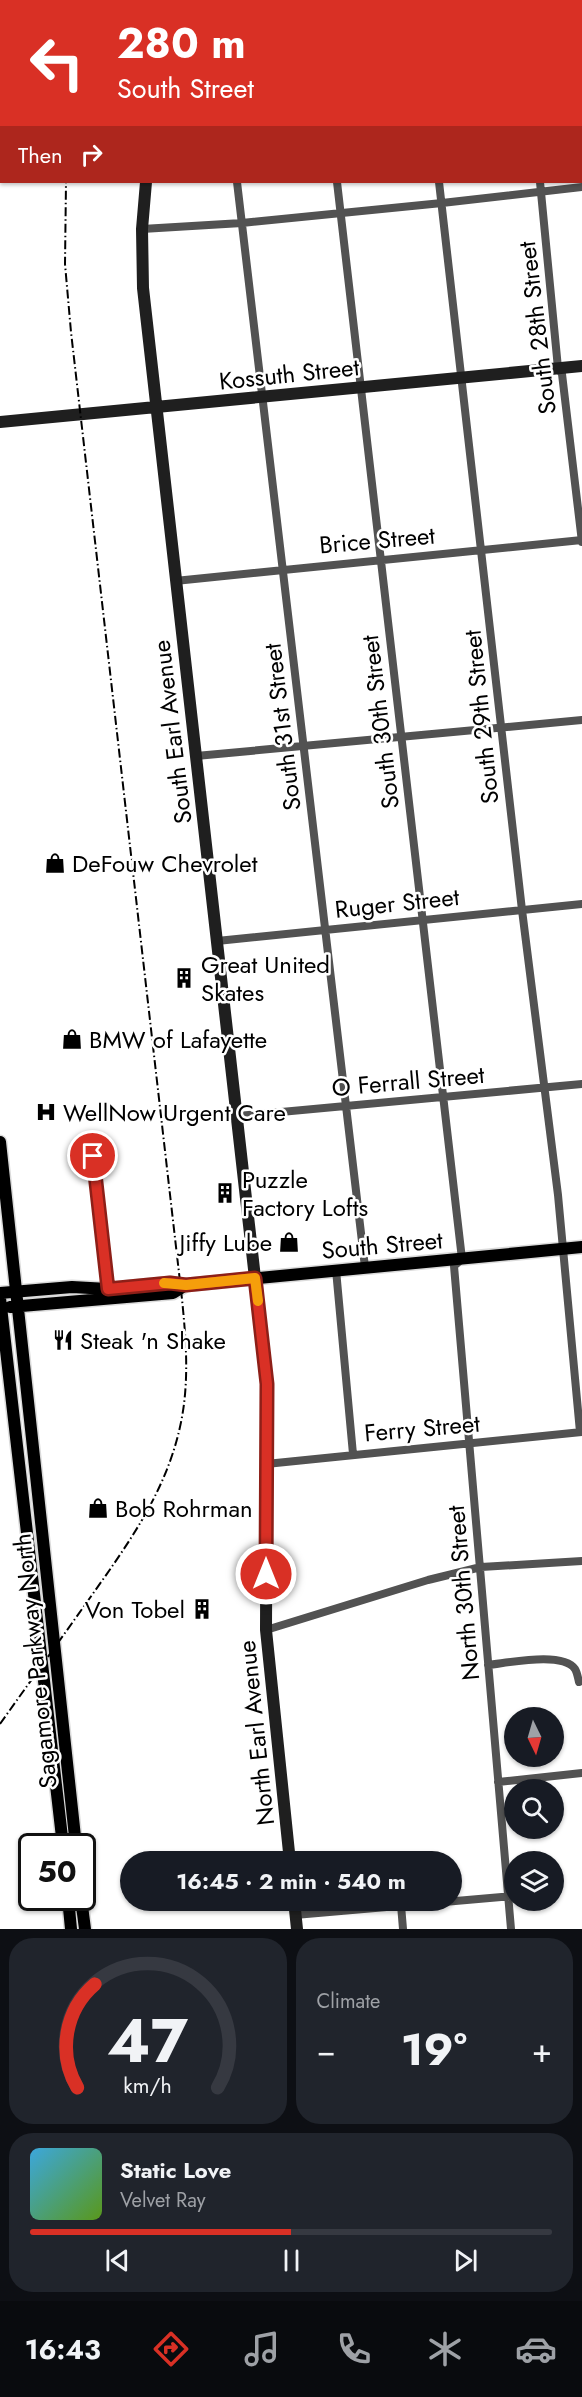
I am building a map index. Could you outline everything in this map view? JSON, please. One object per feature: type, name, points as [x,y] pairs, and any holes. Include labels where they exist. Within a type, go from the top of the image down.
[{"type":"main road","name":"Sagamore Parkway North","points":[[0,1142],[75,1833]]},
{"type":"main road","name":"South Street","points":[[0,1293],[72,1287],[108,1289],[170,1283],[186,1285],[582,1246]]},
{"type":"main road","name":"South Street","points":[[0,1305],[19,1307],[172,1293],[186,1285]]},
{"type":"main road","name":"Sagamore Parkway North","points":[[0,1305],[61,1833]]},
{"type":"main road","points":[[69,1911],[71,1929]]},
{"type":"main road","points":[[83,1911],[85,1929]]},
{"type":"street","name":"South Earl Avenue","points":[[146,183],[142,229],[143,288],[255,1278]]},
{"type":"street","name":"South 31st Street","points":[[237,183],[365,1267]]},
{"type":"street","name":"South 30th Street","points":[[337,183],[462,1259]]},
{"type":"street","name":"South 29th Street","points":[[439,183],[522,910],[564,1248],[581,1432]]},
{"type":"street","name":"South 28th Street","points":[[540,183],[558,368],[562,374],[582,541]]},
{"type":"street","points":[[142,229],[242,223],[582,187]]},
{"type":"street","name":"Kossuth Street","points":[[0,422],[582,366]]},
{"type":"street","name":"Brice Street","points":[[175,580],[582,541]]},
{"type":"street","points":[[196,756],[582,720]]},
{"type":"street","name":"Ruger Street","points":[[217,941],[582,904]]},
{"type":"street","name":"O Ferrall Street","points":[[238,1116],[582,1084]]},
{"type":"street","points":[[93,1156],[108,1289]]},
{"type":"street","name":"North 30th Street","points":[[462,1259],[454,1266],[506,1851]]},
{"type":"street","points":[[336,1270],[353,1454]]},
{"type":"street","name":"North Earl Avenue","points":[[255,1278],[267,1384],[266,1630],[289,1851]]},
{"type":"street","name":"Ferry Street","points":[[266,1464],[581,1432]]},
{"type":"street","points":[[266,1630],[429,1580],[481,1567],[582,1561]]},
{"type":"street","points":[[488,1665],[556,1658],[567,1662],[574,1669],[579,1682]]},
{"type":"street","points":[[498,1782],[582,1773]]},
{"type":"street","points":[[462,1900],[504,1897]]},
{"type":"street","points":[[295,1911],[297,1929]]},
{"type":"street","points":[[295,1915],[337,1911]]},
{"type":"street","points":[[402,1911],[403,1929]]},
{"type":"street","name":"North 30th Street","points":[[511,1911],[511,1929]]},
{"type":"railway","points":[[0,1724],[117,1559],[145,1515],[157,1492],[176,1443],[186,1388],[186,1344],[182,1299],[71,332],[65,264],[66,183]]},
{"type":"slow traffic","points":[[164,1283],[186,1285],[255,1278],[258,1301]]},
{"type":"place","name":"DeFouw Chevrolet","points":[[55,863]]},
{"type":"place","name":"Great United Skates","points":[[184,978]]},
{"type":"place","name":"BMW of Lafayette","points":[[72,1039]]},
{"type":"place","name":"WellNow Urgent Care","points":[[46,1112]]},
{"type":"place","name":"Puzzle Factory Lofts","points":[[225,1193]]},
{"type":"place","name":"Jiffy Lube","points":[[289,1242]]},
{"type":"place","name":"Steak 'n Shake","points":[[63,1340]]},
{"type":"place","name":"Bob Rohrman","points":[[98,1508]]},
{"type":"place","name":"Von Tobel","points":[[202,1609]]},
{"type":"route","points":[[93,1156],[108,1289],[170,1283],[186,1285],[255,1278],[267,1384],[266,1574]]}]
